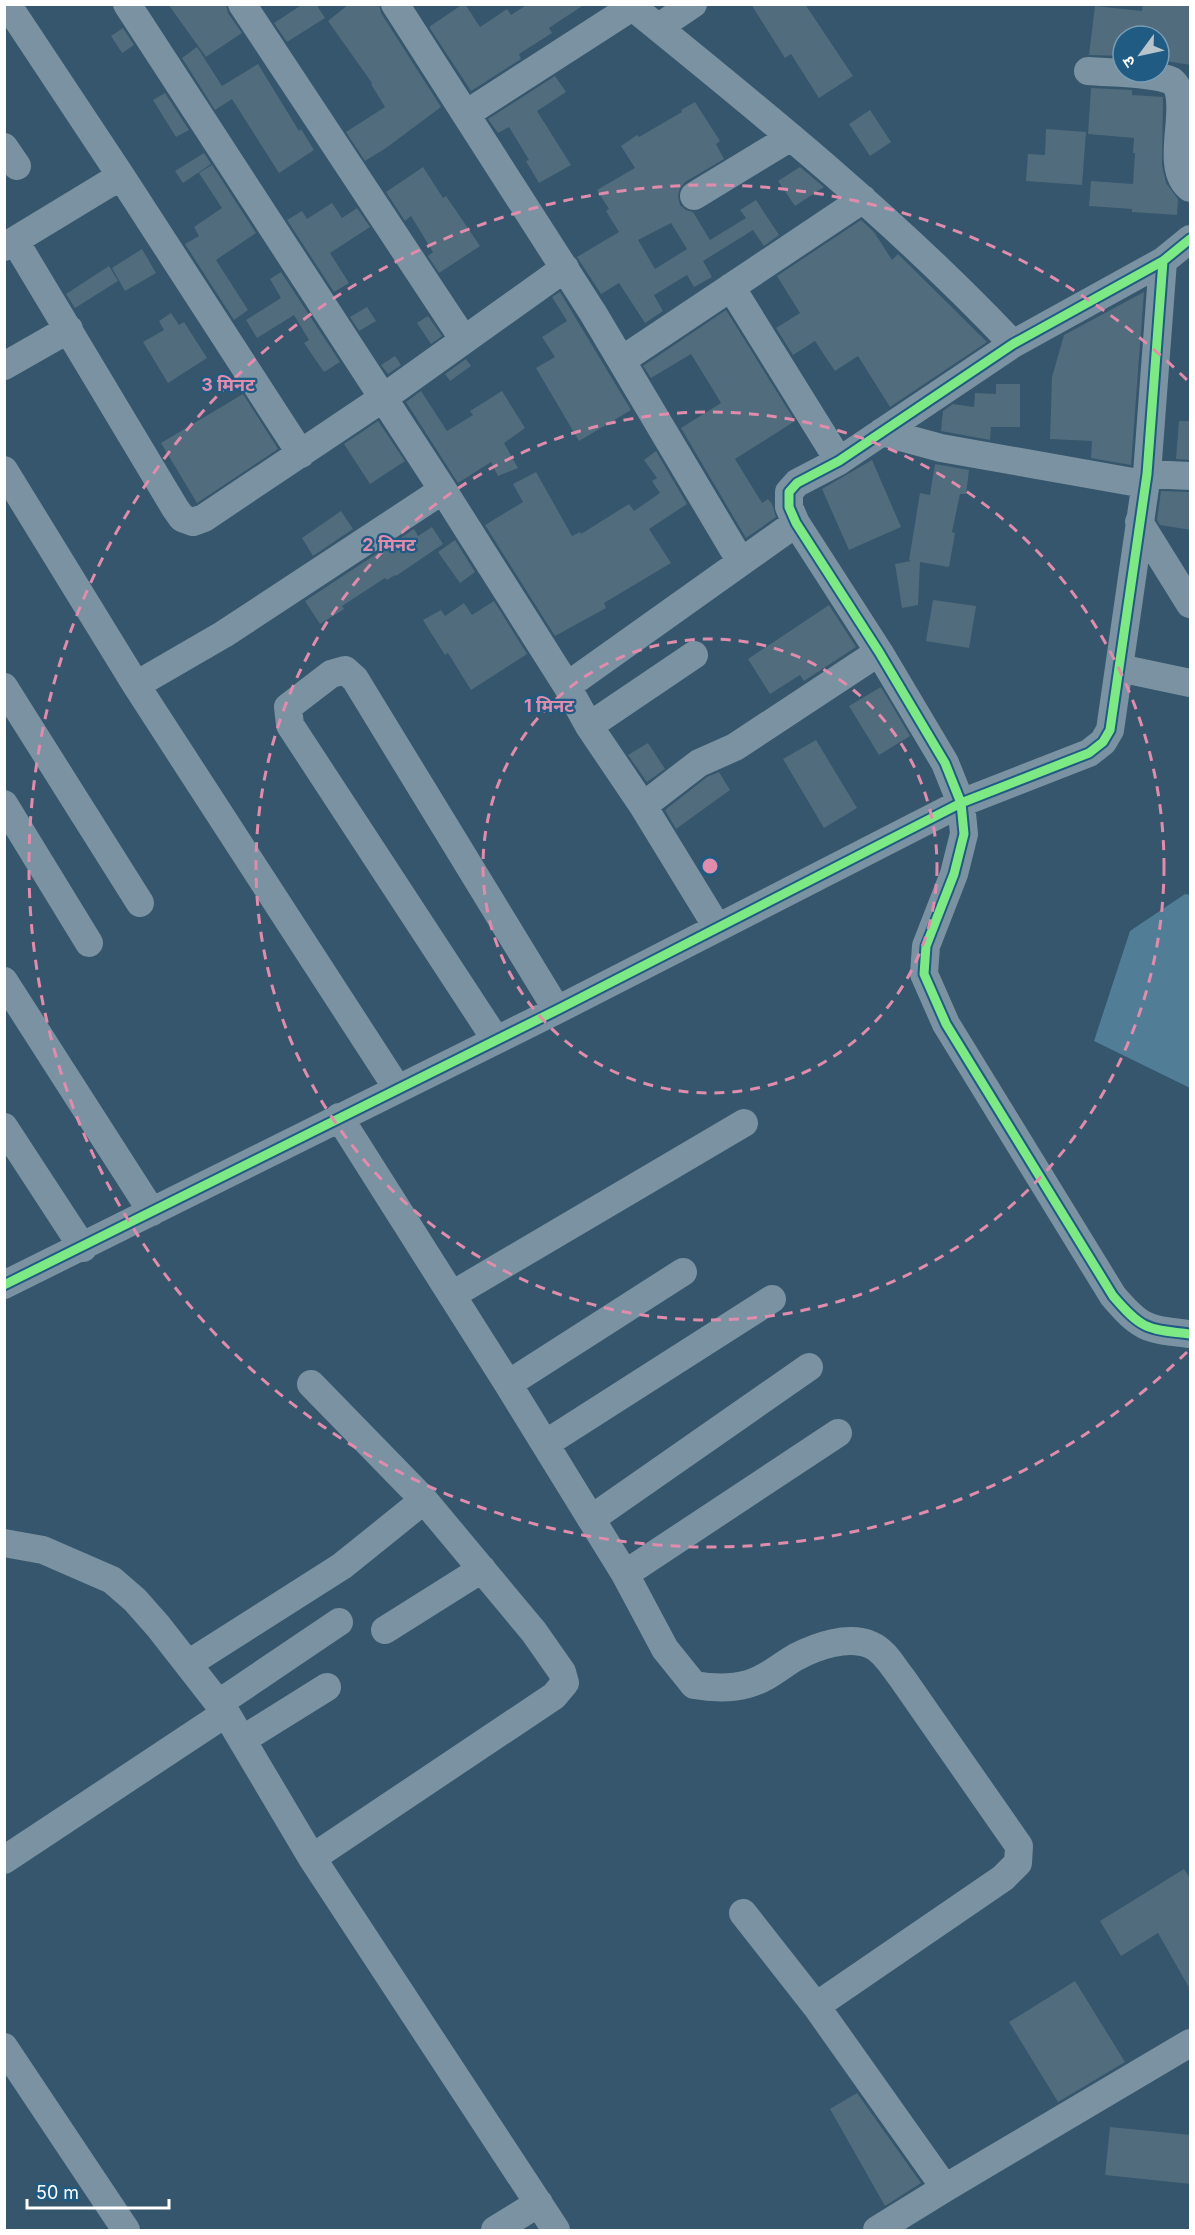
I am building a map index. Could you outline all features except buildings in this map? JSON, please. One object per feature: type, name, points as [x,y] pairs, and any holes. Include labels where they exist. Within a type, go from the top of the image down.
[{"type":"street","points":[[7,4],[301,454]]},
{"type":"street","points":[[127,4],[443,489],[567,686],[589,726],[644,806],[717,927]]},
{"type":"street","points":[[242,4],[464,340]]},
{"type":"street","points":[[395,4],[565,268],[741,562]]},
{"type":"street","points":[[659,27],[693,4]]},
{"type":"street","points":[[466,114],[630,6],[659,27],[791,136],[863,199],[986,315],[1013,344]]},
{"type":"street","points":[[1088,71],[1161,78],[1173,81],[1183,89],[1188,101],[1181,169],[1183,180],[1191,188]]},
{"type":"street","points":[[694,196],[791,136]]},
{"type":"street","points":[[121,176],[10,244],[69,329],[182,518],[193,522],[204,519],[301,454],[565,268]]},
{"type":"street","points":[[622,360],[863,199]]},
{"type":"street","points":[[1191,239],[1163,261],[1013,344],[839,461],[797,483],[789,492],[789,507],[796,523],[879,652],[945,763],[961,804],[964,834],[954,874],[926,946],[924,974],[932,996],[946,1024],[1013,1136],[1113,1296],[1133,1319],[1153,1329],[1191,1334]]},
{"type":"street","points":[[4,1285],[83,1248],[339,1117],[557,1010],[961,804],[1089,753],[1103,742],[1110,730],[1140,522],[1163,261]]},
{"type":"street","points":[[731,287],[839,461]]},
{"type":"street","points":[[4,366],[69,329]]},
{"type":"street","points":[[882,432],[941,448],[1145,479],[1191,476]]},
{"type":"street","points":[[4,470],[136,685],[398,1088]]},
{"type":"street","points":[[136,685],[224,634],[443,489]]},
{"type":"street","points":[[1140,522],[1191,604]]},
{"type":"street","points":[[567,686],[796,523]]},
{"type":"street","points":[[644,806],[699,763],[735,747],[879,652]]},
{"type":"street","points":[[589,726],[694,655]]},
{"type":"street","points":[[1119,668],[1191,683]]},
{"type":"street","points":[[496,1040],[290,725],[288,707],[297,698],[332,674],[345,670],[355,679],[557,1010]]},
{"type":"street","points":[[7,697],[140,903]]},
{"type":"street","points":[[4,804],[89,942]]},
{"type":"street","points":[[4,981],[153,1212]]},
{"type":"street","points":[[339,1117],[625,1574],[665,1649],[694,1685],[718,1688],[748,1684],[769,1676],[795,1658],[824,1645],[853,1641],[872,1645],[885,1655],[902,1678],[1019,1846],[1018,1863],[1002,1878],[816,2006]]},
{"type":"street","points":[[452,1295],[744,1123]]},
{"type":"street","points":[[4,1127],[83,1248]]},
{"type":"street","points":[[508,1384],[683,1272]]},
{"type":"street","points":[[545,1444],[772,1299]]},
{"type":"street","points":[[591,1519],[809,1367]]},
{"type":"street","points":[[311,1384],[424,1500],[534,1632],[562,1672],[565,1683],[554,1696],[312,1858]]},
{"type":"street","points":[[625,1574],[838,1433]]},
{"type":"street","points":[[188,1664],[333,1572],[424,1500]]},
{"type":"street","points":[[4,1543],[43,1550],[112,1580],[135,1599],[188,1664],[222,1708],[312,1858],[556,2230]]},
{"type":"street","points":[[386,1630],[482,1569]]},
{"type":"street","points":[[4,1860],[222,1708],[339,1623]]},
{"type":"street","points":[[242,1740],[327,1687]]},
{"type":"street","points":[[743,1913],[816,2006],[945,2188]]},
{"type":"street","points":[[877,2230],[1191,2043]]},
{"type":"street","points":[[4,2047],[126,2230]]},
{"type":"street","points":[[495,2230],[538,2203]]},
{"type":"water","points":[[1185,894],[1190,895],[1190,1088],[1094,1041],[1130,931]]},
{"type":"cycle path","points":[[1190,239],[1163,261],[1013,344],[839,461],[797,483],[789,492],[789,507],[796,523],[879,652],[945,763],[961,803],[964,834],[954,874],[926,946],[924,974],[946,1024],[1113,1296],[1131,1316],[1146,1326],[1190,1334]]},
{"type":"cycle path","points":[[4,1285],[557,1010],[961,803],[1089,753],[1103,742],[1110,730],[1147,474],[1163,261]]}]
